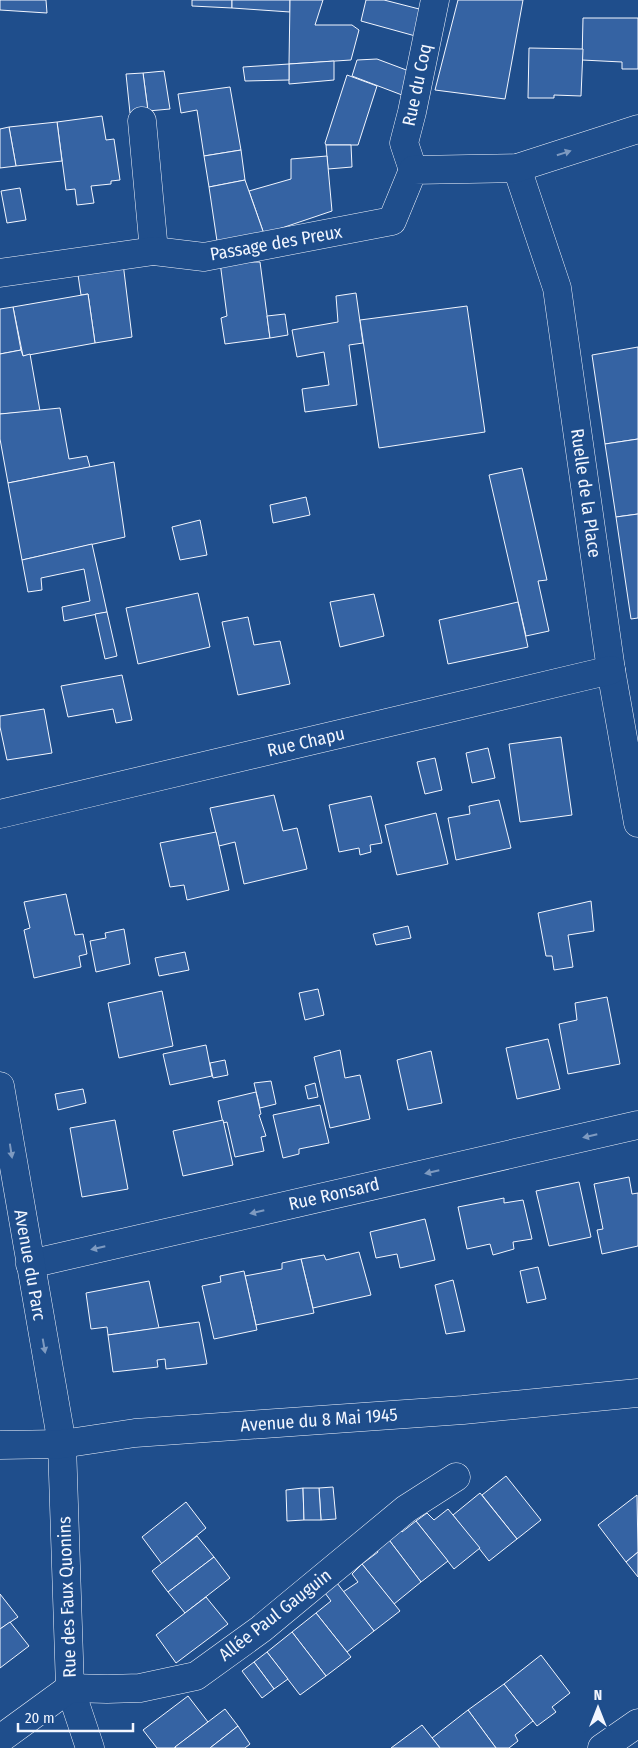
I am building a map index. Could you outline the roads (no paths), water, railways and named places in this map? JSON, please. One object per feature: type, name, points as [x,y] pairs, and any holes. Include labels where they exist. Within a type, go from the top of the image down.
[{"type":"street","name":"Rue du Coq","points":[[413,170],[404,143],[435,0]]},
{"type":"street","points":[[142,121],[154,251]]},
{"type":"street","points":[[413,170],[517,168],[638,129]]},
{"type":"street","name":"Ruelle de la Place","points":[[517,168],[557,288],[611,670],[638,823]]},
{"type":"street","name":"Passage des Preux","points":[[0,273],[154,251],[204,257],[392,221],[413,170]]},
{"type":"street","name":"Rue Chapu","points":[[0,814],[611,670]]},
{"type":"street","name":"Avenue du Parc","points":[[0,1086],[62,1444]]},
{"type":"street","name":"Rue Ronsard","points":[[30,1264],[638,1125]]},
{"type":"street","name":"Avenue du 8 Mai 1945","points":[[0,1445],[62,1444],[114,1435],[463,1410],[638,1393]]},
{"type":"street","name":"Rue des Faux Quonins","points":[[62,1444],[70,1688],[90,1748]]},
{"type":"street","name":"Allée Paul Gauguin","points":[[70,1688],[140,1688],[196,1676],[261,1629],[406,1509],[456,1477]]},
{"type":"street","points":[[0,1739],[70,1688]]},
{"type":"street","points":[[602,1748],[638,1723]]}]
